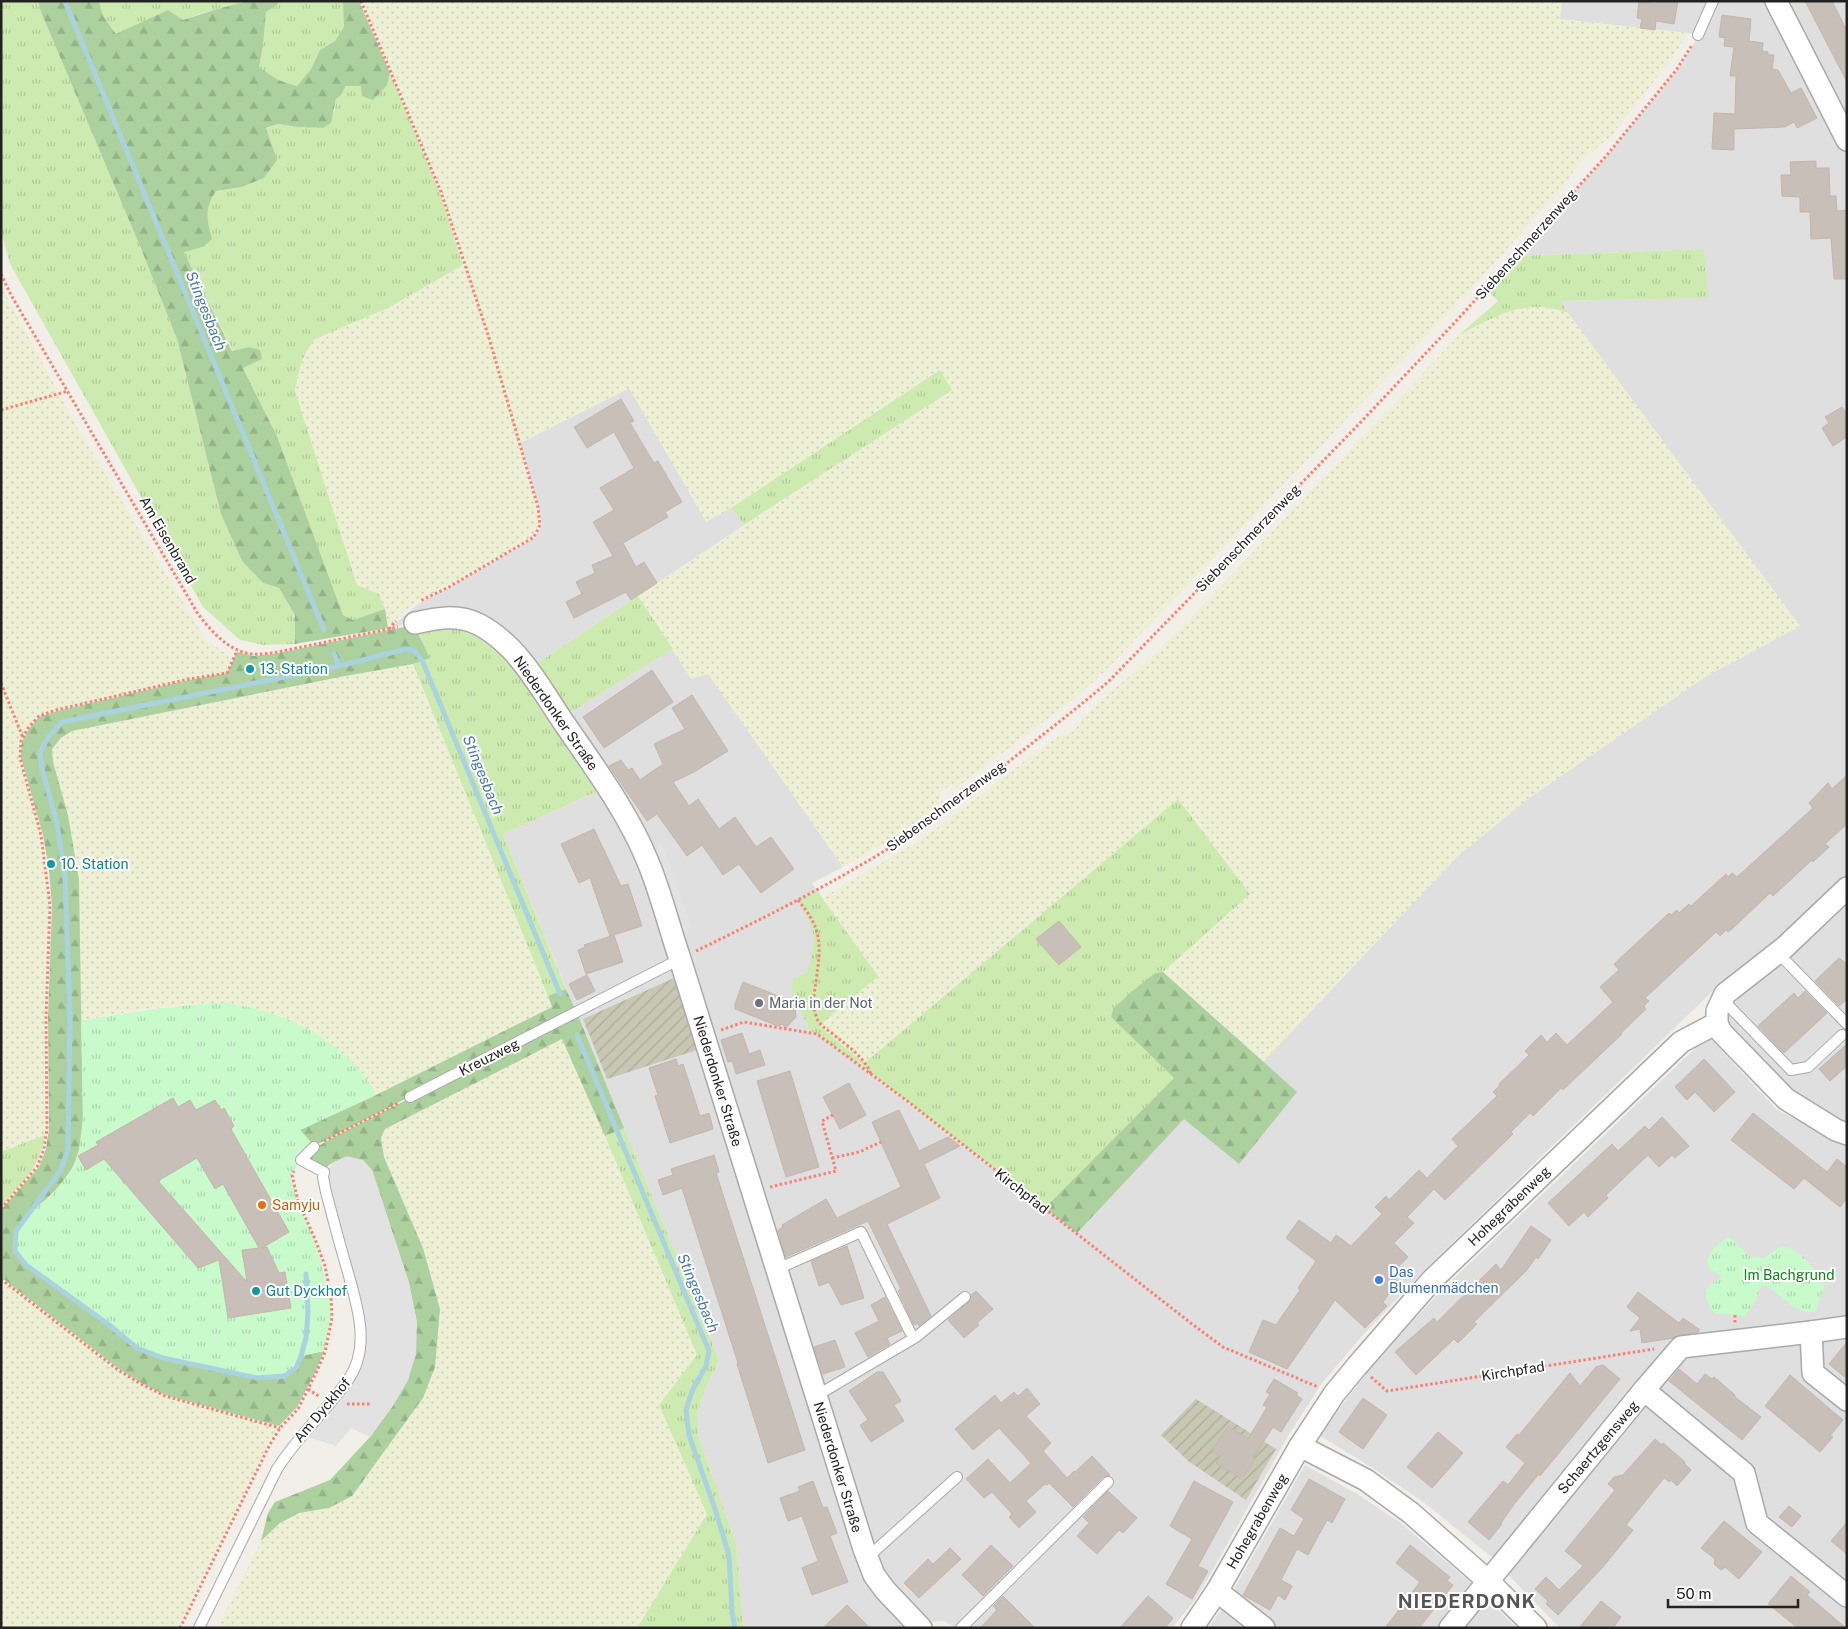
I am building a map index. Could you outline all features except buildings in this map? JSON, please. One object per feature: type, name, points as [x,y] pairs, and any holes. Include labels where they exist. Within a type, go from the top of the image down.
[{"type":"street","points":[[1776,1],[1847,140]]},
{"type":"street","name":"Niederdonker Straße","points":[[410,615],[459,618],[478,624],[497,636],[510,648],[524,664],[583,750],[635,834],[648,862],[680,959],[864,1549],[874,1575],[921,1628]]},
{"type":"street","points":[[1841,897],[1778,953],[1725,994],[1717,1011],[1717,1023],[1721,1032],[1786,1099],[1836,1130],[1847,1134]]},
{"type":"street","name":"Hohegrabenweg","points":[[1192,1628],[1217,1591],[1300,1446],[1334,1394],[1357,1366],[1432,1280],[1681,1042],[1717,1023]]},
{"type":"street","points":[[1644,1390],[1681,1347],[1847,1327]]},
{"type":"street","points":[[1811,1332],[1813,1373],[1847,1400]]},
{"type":"street","name":"Schaertzgensweg","points":[[1450,1628],[1487,1580],[1644,1390],[1744,1473],[1757,1523],[1840,1590]]},
{"type":"street","points":[[1300,1446],[1366,1480],[1411,1513],[1487,1580],[1536,1628]]},
{"type":"street","points":[[1217,1591],[1264,1628]]},
{"type":"lane","points":[[1698,35],[1713,1]]},
{"type":"lane","points":[[1778,953],[1847,1024]]},
{"type":"lane","name":"Kreuzweg","points":[[410,1097],[680,959]]},
{"type":"lane","points":[[1722,999],[1791,1070],[1808,1067],[1842,1035]]},
{"type":"lane","name":"Am Dyckhof","points":[[199,1628],[277,1469],[290,1448],[350,1378],[359,1358],[361,1335],[358,1310],[326,1192],[324,1172],[301,1160],[314,1147]]},
{"type":"lane","points":[[777,1269],[861,1232],[910,1332]]},
{"type":"lane","points":[[816,1396],[916,1337],[965,1297]]},
{"type":"lane","points":[[868,1557],[957,1477]]},
{"type":"lane","points":[[961,1628],[1108,1482]]},
{"type":"path","points":[[1,1209],[37,1167],[44,1148],[47,1129],[46,1017],[50,905],[41,836],[20,758],[23,738],[28,728],[38,716],[56,710],[189,679],[227,673],[237,651],[254,654],[274,653],[389,628],[449,587],[534,537],[540,525],[538,507],[489,338],[441,192],[360,1]]},
{"type":"path","name":"Siebenschmerzenweg","points":[[680,959],[798,900],[914,833],[982,782],[1108,682],[1352,432],[1458,319],[1607,154],[1677,69],[1698,35]]},
{"type":"path","name":"Am Eisenbrand","points":[[1,274],[11,295],[198,614],[218,637],[237,651]]},
{"type":"path","points":[[1,410],[68,391]]},
{"type":"path","points":[[389,628],[410,615]]},
{"type":"path","points":[[1,683],[23,738]]},
{"type":"path","points":[[798,900],[812,916],[818,932],[819,960],[814,996],[816,1018],[822,1026],[860,1058],[871,1074]]},
{"type":"path","name":"Kirchpfad","points":[[704,1035],[744,1022],[817,1034],[1223,1347],[1334,1394]]},
{"type":"path","points":[[314,1147],[410,1097]]},
{"type":"path","points":[[752,1192],[836,1171],[822,1121],[833,1115]]},
{"type":"path","points":[[832,1158],[858,1152],[881,1142]]},
{"type":"path","points":[[180,1628],[269,1446],[280,1428],[298,1409],[325,1352],[332,1318],[331,1296],[325,1266],[316,1239],[298,1201],[294,1183]]},
{"type":"path","points":[[1,1279],[118,1370],[141,1384],[165,1396],[280,1428]]},
{"type":"path","name":"Kirchpfad","points":[[1357,1366],[1387,1391],[1666,1347],[1674,1355]]},
{"type":"shaded area","points":[[363,1],[1562,1],[1560,19],[1688,33],[1673,57],[1611,136],[1582,160],[1563,186],[1473,287],[1106,670],[1080,694],[955,789],[951,785],[939,793],[943,802],[919,820],[843,867],[708,674],[691,679],[638,596],[952,389],[939,370],[731,508],[706,522],[629,388],[518,444],[537,507],[539,524],[533,536],[416,602],[388,628],[385,609],[379,594],[357,585],[295,391],[299,368],[308,346],[315,339],[388,308],[465,264],[442,192]]},
{"type":"shaded area","points":[[1562,1],[1712,1],[1697,34],[1559,19]]},
{"type":"shaded area","points":[[1714,1],[1767,1],[1847,156],[1847,875],[1779,938],[1719,985],[1426,1268],[1362,1336],[1322,1383],[1288,1436],[1207,1580],[1194,1601],[1172,1628],[956,1628],[944,1621],[929,1622],[917,1628],[746,1628],[743,1623],[736,1544],[699,1438],[697,1413],[719,1360],[503,834],[608,787],[563,717],[673,649],[691,679],[708,673],[843,867],[812,883],[878,976],[862,1061],[858,1065],[1044,1209],[1174,1078],[1163,972],[1263,1061],[1458,856],[1527,799],[1705,677],[1800,626],[1559,301],[1707,298],[1704,249],[1517,256],[1608,155],[1678,70],[1699,35]]},
{"type":"shaded area","points":[[1786,1],[1847,1],[1847,122]]},
{"type":"shaded area","points":[[1,283],[76,425],[205,639],[229,656],[226,672],[56,709],[37,715],[26,728],[20,741],[19,758],[40,835],[49,905],[45,1018],[46,1129],[45,1135],[1,1152]]},
{"type":"shaded area","points":[[1552,307],[1568,313],[1800,626],[1705,677],[1527,800],[1458,856],[1264,1061],[1163,972],[1250,894],[1178,799],[861,1066],[859,1064],[862,1062],[819,1026],[878,976],[822,898],[925,837],[1038,751],[1059,736],[1067,734],[1076,728],[1092,708],[1159,651],[1459,335],[1499,314],[1522,308]]},
{"type":"shaded area","points":[[630,388],[706,521],[731,508],[744,525],[530,668],[439,616],[392,627],[418,604],[535,538],[542,525],[539,508],[520,443]]},
{"type":"shaded area","points":[[413,664],[552,1007],[376,1095],[365,1076],[315,1034],[289,1020],[260,1010],[225,1003],[190,1004],[143,1009],[81,1021],[79,880],[68,815],[53,762],[52,749],[61,738],[72,731]]},
{"type":"shaded area","points":[[662,843],[692,928],[679,933],[649,850]]},
{"type":"shaded area","points":[[1847,902],[1847,1125],[1840,1123],[1790,1089],[1727,1024],[1733,1001],[1793,953]]},
{"type":"shaded area","points":[[674,978],[697,1050],[607,1079],[583,1019]]},
{"type":"shaded area","points":[[1708,1036],[1777,1110],[1847,1144],[1847,1628],[1560,1628],[1488,1554],[1422,1501],[1319,1435],[1380,1356],[1442,1290]]},
{"type":"shaded area","points":[[562,1039],[587,1092],[697,1356],[659,1405],[707,1514],[637,1628],[218,1628],[261,1541],[280,1523],[299,1513],[329,1508],[385,1452],[423,1398],[435,1367],[440,1309],[423,1248],[384,1157],[381,1138],[385,1129]]},
{"type":"shaded area","points":[[347,1156],[363,1160],[372,1170],[409,1283],[417,1323],[416,1354],[408,1380],[392,1407],[370,1437],[351,1428],[336,1446],[302,1435],[351,1379],[362,1335],[325,1172],[336,1161]]},
{"type":"shaded area","points":[[1,1280],[117,1371],[140,1386],[165,1398],[278,1428],[267,1446],[178,1628],[1,1628]]},
{"type":"shaded area","points":[[1196,1399],[1276,1449],[1246,1500],[1188,1461],[1161,1435]]},
{"type":"shaded area","points":[[1305,1465],[1357,1494],[1401,1523],[1470,1582],[1517,1628],[1208,1628],[1226,1603]]},
{"type":"green space","points":[[1,1],[38,1],[177,339],[221,514],[242,561],[263,583],[279,588],[295,615],[295,644],[264,645],[240,640],[203,607],[10,264],[1,231]]},
{"type":"green space","points":[[38,1],[99,1],[103,16],[116,34],[168,10],[183,20],[248,1],[277,1],[278,4],[266,12],[259,67],[278,80],[297,86],[311,69],[320,50],[335,41],[344,27],[343,2],[359,1],[390,73],[387,85],[373,100],[362,96],[361,86],[346,86],[341,95],[336,99],[331,123],[323,128],[278,124],[266,128],[277,160],[264,178],[242,187],[216,191],[208,209],[212,239],[203,247],[184,252],[232,351],[249,347],[260,350],[262,359],[243,368],[277,436],[343,615],[353,620],[385,609],[388,628],[295,644],[295,615],[279,588],[263,583],[242,561],[221,514],[177,339]]},
{"type":"green space","points":[[99,1],[248,1],[183,20],[141,23],[116,34],[103,16]]},
{"type":"green space","points":[[277,1],[343,1],[345,27],[335,41],[320,50],[311,69],[297,86],[278,80],[259,67],[266,12],[277,4]]},
{"type":"green space","points":[[390,73],[440,193],[463,265],[388,308],[315,339],[301,364],[295,391],[357,585],[379,594],[385,609],[353,620],[343,615],[277,436],[243,367],[249,347],[233,351],[183,251],[203,247],[209,202],[216,191],[242,187],[264,178],[276,160],[265,129],[278,124],[324,128],[335,110],[336,98],[341,95],[346,86],[387,85]]},
{"type":"green space","points":[[1704,249],[1708,298],[1560,301],[1568,313],[1538,307],[1524,308],[1498,315],[1459,335],[1498,301],[1486,289],[1517,256]]},
{"type":"green space","points":[[940,370],[952,390],[744,525],[731,508]]},
{"type":"green space","points":[[638,596],[673,649],[563,717],[530,668]]},
{"type":"green space","points":[[439,619],[497,638],[605,788],[503,834],[566,989],[548,996],[413,664],[430,658],[414,625]]},
{"type":"green space","points":[[414,625],[430,658],[413,664],[72,731],[61,738],[52,749],[53,762],[68,815],[79,880],[83,1119],[80,1147],[72,1169],[46,1199],[31,1212],[29,1210],[15,1231],[14,1252],[24,1266],[107,1325],[137,1350],[163,1359],[257,1380],[284,1376],[296,1369],[302,1356],[324,1351],[297,1407],[279,1426],[165,1395],[141,1383],[119,1369],[1,1277],[1,1210],[39,1167],[46,1149],[49,1129],[48,1016],[52,906],[49,870],[43,835],[21,757],[22,741],[39,717],[57,711],[189,680],[227,673],[237,652],[254,656],[274,654]]},
{"type":"green space","points":[[1178,799],[1250,894],[1163,972],[1155,973],[1113,1009],[1111,1017],[1174,1078],[1045,1208],[861,1066]]},
{"type":"green space","points":[[817,891],[878,976],[819,1026],[862,1061],[859,1064],[809,1029],[791,989],[793,980],[807,972],[812,955],[813,930],[799,900]]},
{"type":"green space","points":[[1163,972],[1297,1092],[1239,1164],[1184,1119],[1077,1233],[1045,1208],[1174,1078],[1111,1017],[1113,1009],[1130,993],[1155,973]]},
{"type":"green space","points":[[566,989],[576,1011],[314,1146],[300,1130],[376,1095],[552,1007],[548,996]]},
{"type":"green space","name":"Gut Dyckhof","points":[[225,1003],[274,1014],[317,1035],[343,1053],[354,1064],[366,1077],[376,1095],[300,1130],[314,1146],[300,1160],[291,1175],[297,1202],[315,1240],[330,1296],[331,1318],[324,1351],[300,1356],[295,1368],[283,1375],[257,1377],[164,1357],[138,1347],[109,1323],[26,1264],[16,1250],[18,1232],[31,1212],[51,1196],[73,1168],[79,1149],[83,1119],[81,1021],[153,1009]]},
{"type":"green space","points":[[577,1013],[624,1128],[605,1136],[562,1039],[385,1129],[381,1138],[384,1157],[423,1248],[440,1309],[435,1367],[423,1398],[352,1496],[329,1508],[299,1513],[280,1523],[261,1541],[268,1513],[275,1502],[330,1480],[370,1437],[392,1407],[408,1380],[417,1323],[409,1283],[372,1170],[336,1161],[324,1171],[302,1160],[315,1148],[332,1138]]},
{"type":"green space","points":[[624,1128],[719,1360],[697,1413],[699,1438],[736,1544],[743,1623],[746,1628],[637,1628],[707,1514],[659,1405],[697,1355],[605,1136]]},
{"type":"green space","points":[[45,1135],[43,1147],[34,1166],[1,1207],[1,1152]]},
{"type":"green space","name":"Im Bachgrund","points":[[1729,1237],[1753,1258],[1757,1256],[1763,1259],[1780,1247],[1790,1248],[1804,1257],[1822,1279],[1824,1287],[1816,1310],[1802,1311],[1763,1285],[1759,1288],[1757,1298],[1746,1316],[1714,1313],[1707,1302],[1706,1289],[1709,1285],[1720,1279],[1721,1275],[1709,1267],[1708,1257],[1720,1243]]},
{"type":"waterway","name":"Stingesbach","points":[[65,1],[324,630]]},
{"type":"waterway","points":[[306,1274],[308,1313],[306,1338],[296,1368],[284,1376],[257,1378],[163,1358],[137,1348],[108,1324],[26,1265],[15,1251],[16,1231],[61,1170],[68,1149],[70,1018],[65,877],[57,823],[42,769],[40,752],[49,736],[62,722],[339,666],[406,649],[415,651],[422,660],[560,994]]},
{"type":"waterway","name":"Stingesbach","points":[[334,654],[339,666]]},
{"type":"waterway","name":"Stingesbach","points":[[577,1035],[709,1351],[706,1366],[692,1391],[686,1410],[689,1435],[729,1555],[732,1612],[735,1628]]},
{"type":"place","name":"13. Station","points":[[250,669]]},
{"type":"place","name":"10. Station","points":[[51,864]]},
{"type":"place","name":"Maria in der Not","points":[[759,1003]]},
{"type":"place","name":"Samyju","points":[[262,1205]]},
{"type":"place","name":"Das Blumenmädchen","points":[[1379,1280]]},
{"type":"place","name":"Gut Dyckhof","points":[[256,1291]]},
{"type":"district","name":"NIEDERDONK","points":[[1467,1601]]}]
